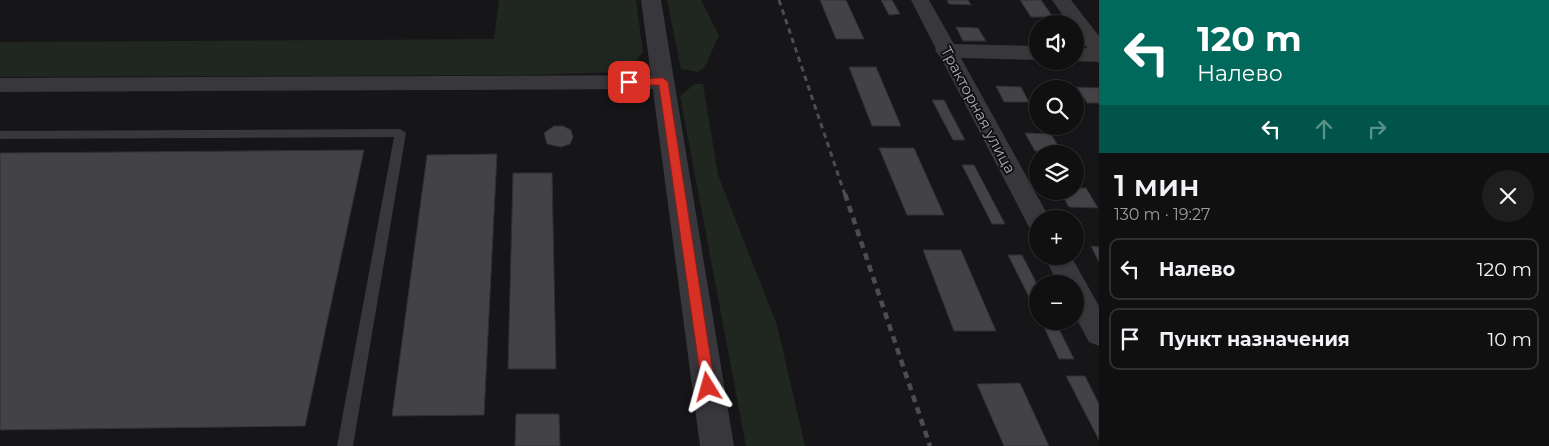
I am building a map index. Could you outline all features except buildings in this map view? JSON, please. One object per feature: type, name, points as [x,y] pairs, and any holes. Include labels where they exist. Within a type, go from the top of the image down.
[{"type":"street","points":[[652,0],[717,446]]},
{"type":"street","name":"Тракторная улица","points":[[920,0],[945,51],[1032,210]]},
{"type":"street","points":[[1061,0],[1099,50]]},
{"type":"street","points":[[945,51],[1029,53]]},
{"type":"street","points":[[1084,54],[1099,55]]},
{"type":"street","points":[[0,85],[663,82]]},
{"type":"street","points":[[1084,306],[1099,333]]},
{"type":"lane","points":[[0,135],[400,133],[345,446]]},
{"type":"shaded area","points":[[499,0],[636,0],[643,52],[627,72],[522,75],[0,77],[0,42],[494,39]]},
{"type":"shaded area","points":[[667,0],[701,0],[719,35],[705,67],[698,72],[681,69]]},
{"type":"shaded area","points":[[695,84],[703,84],[718,175],[777,325],[805,446],[746,446],[680,96]]},
{"type":"railway","points":[[779,0],[845,195]]},
{"type":"railway","points":[[845,194],[930,446]]},
{"type":"route","points":[[629,82],[663,82],[708,387]]}]
